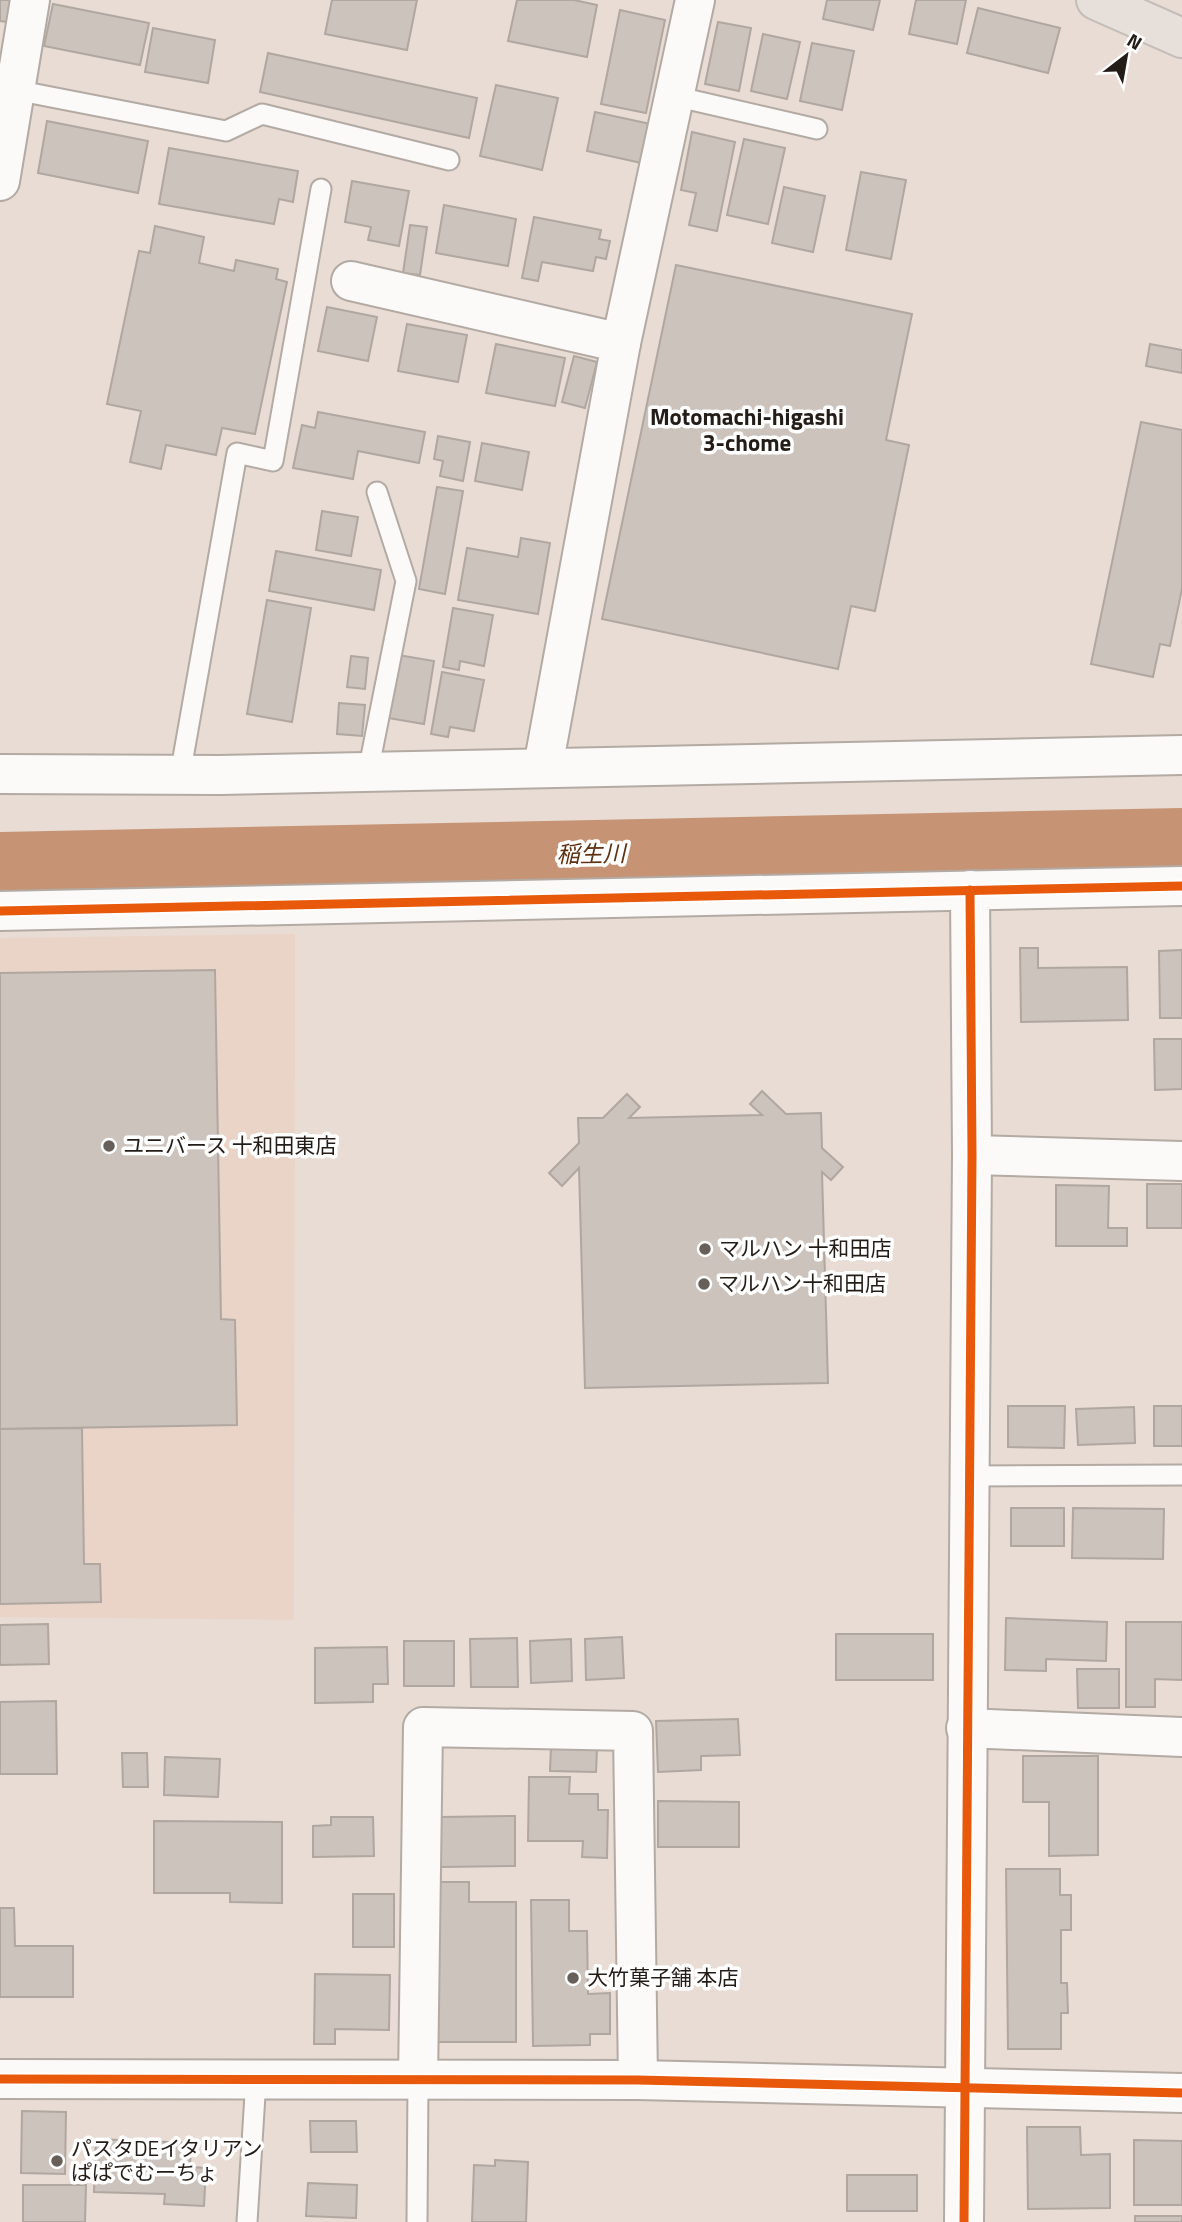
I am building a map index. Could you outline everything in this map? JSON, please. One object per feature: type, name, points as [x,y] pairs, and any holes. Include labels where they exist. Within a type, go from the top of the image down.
[{"type":"main road","points":[[1096,0],[1182,38]]},
{"type":"street","points":[[0,181],[30,0]]},
{"type":"street","points":[[543,767],[621,343],[695,0]]},
{"type":"street","points":[[351,281],[621,343]]},
{"type":"street","points":[[0,774],[368,772],[1182,755]]},
{"type":"street","points":[[0,911],[1182,886]]},
{"type":"street","points":[[964,2222],[965,1728],[972,1154],[970,890]]},
{"type":"street","points":[[972,1154],[1182,1161]]},
{"type":"street","points":[[418,2080],[423,1727],[633,1731],[638,2081]]},
{"type":"street","points":[[965,1728],[1182,1737]]},
{"type":"street","points":[[0,2079],[638,2081],[965,2090],[1182,2092]]},
{"type":"lane","points":[[15,90],[226,131],[262,114],[449,160]]},
{"type":"lane","points":[[674,96],[817,129]]},
{"type":"lane","points":[[180,775],[237,453],[274,461],[321,189]]},
{"type":"lane","points":[[368,772],[406,581],[377,492]]},
{"type":"lane","points":[[969,1476],[1182,1475]]},
{"type":"lane","points":[[247,2222],[256,2079]]},
{"type":"lane","points":[[417,2222],[418,2080]]},
{"type":"shaded area","points":[[295,934],[294,1620],[0,1617],[0,938]]},
{"type":"building","points":[[0,0],[11,0],[7,22],[0,21]]},
{"type":"building","points":[[332,0],[417,0],[407,50],[325,34]]},
{"type":"building","points":[[517,0],[574,0],[597,5],[587,57],[508,41]]},
{"type":"building","points":[[827,0],[880,0],[873,30],[823,19]]},
{"type":"building","points":[[916,0],[966,0],[957,44],[909,34]]},
{"type":"building","points":[[53,4],[149,23],[140,65],[44,46]]},
{"type":"building","points":[[978,8],[1060,28],[1048,73],[967,53]]},
{"type":"building","points":[[620,10],[665,20],[646,113],[601,104]]},
{"type":"building","points":[[718,22],[751,28],[739,91],[705,84]]},
{"type":"building","points":[[153,28],[215,40],[208,83],[145,72]]},
{"type":"building","points":[[763,34],[800,42],[787,99],[751,91]]},
{"type":"building","points":[[812,43],[854,51],[842,110],[800,101]]},
{"type":"building","points":[[268,53],[477,98],[469,138],[260,92]]},
{"type":"building","points":[[496,85],[558,98],[542,170],[480,156]]},
{"type":"building","points":[[595,112],[655,125],[646,164],[587,151]]},
{"type":"building","points":[[47,121],[148,141],[138,193],[38,173]]},
{"type":"building","points":[[692,132],[735,142],[717,231],[689,225],[696,193],[681,190]]},
{"type":"building","points":[[744,139],[785,148],[768,224],[727,215]]},
{"type":"building","points":[[169,148],[298,171],[293,202],[279,199],[274,224],[159,204]]},
{"type":"building","points":[[861,172],[906,180],[891,259],[846,250]]},
{"type":"building","points":[[352,181],[409,191],[399,246],[368,240],[371,227],[345,222]]},
{"type":"building","points":[[784,187],[825,196],[813,252],[772,243]]},
{"type":"building","points":[[444,205],[516,219],[508,266],[436,253]]},
{"type":"building","points":[[534,217],[601,230],[599,239],[610,241],[606,259],[596,257],[593,271],[542,262],[538,281],[522,278]]},
{"type":"building","points":[[410,225],[427,227],[420,275],[403,273]]},
{"type":"building","points":[[155,226],[204,237],[199,263],[234,271],[236,260],[278,269],[276,279],[287,282],[255,434],[222,428],[216,455],[166,445],[161,469],[130,462],[141,411],[107,404],[139,251],[150,253]]},
{"type":"building","points":[[676,265],[912,314],[886,440],[909,445],[875,611],[851,606],[838,669],[602,619]]},
{"type":"building","points":[[327,307],[377,317],[368,361],[318,351]]},
{"type":"building","points":[[407,324],[467,335],[458,382],[398,371]]},
{"type":"building","points":[[496,344],[565,358],[555,406],[486,393]]},
{"type":"building","points":[[1150,344],[1182,350],[1182,373],[1146,366]]},
{"type":"building","points":[[574,356],[597,362],[585,408],[562,402]]},
{"type":"building","points":[[318,412],[425,432],[419,463],[358,451],[353,479],[293,468],[302,425],[315,428]]},
{"type":"building","points":[[1141,422],[1182,430],[1182,589],[1170,646],[1160,644],[1153,677],[1091,664]]},
{"type":"building","points":[[438,436],[470,442],[463,481],[440,476],[443,461],[434,459]]},
{"type":"building","points":[[482,443],[529,452],[522,490],[475,481]]},
{"type":"building","points":[[437,487],[463,491],[445,594],[419,589]]},
{"type":"building","points":[[322,511],[358,517],[351,556],[316,550]]},
{"type":"building","points":[[521,538],[550,543],[538,614],[458,600],[467,548],[518,557]]},
{"type":"building","points":[[276,551],[381,570],[374,610],[269,591]]},
{"type":"building","points":[[267,600],[311,608],[292,722],[247,714]]},
{"type":"building","points":[[453,608],[493,615],[484,666],[460,661],[459,670],[443,667]]},
{"type":"building","points":[[398,655],[434,661],[424,724],[388,718]]},
{"type":"building","points":[[351,656],[368,658],[365,689],[347,687]]},
{"type":"building","points":[[442,672],[484,680],[474,731],[450,727],[448,737],[431,734]]},
{"type":"building","points":[[339,703],[365,705],[362,736],[337,734]]},
{"type":"building","points":[[1020,948],[1038,948],[1038,968],[1127,967],[1128,1020],[1021,1022]]},
{"type":"building","points":[[1182,950],[1182,1018],[1160,1018],[1159,951]]},
{"type":"building","name":"ユニバース 十和田東店","points":[[215,970],[221,1319],[235,1320],[237,1425],[0,1429],[0,973]]},
{"type":"building","points":[[1154,1039],[1182,1039],[1182,1089],[1155,1090]]},
{"type":"building","name":"マルハン十和田店","points":[[762,1091],[786,1114],[821,1113],[822,1148],[843,1167],[831,1180],[822,1172],[828,1383],[585,1388],[579,1168],[562,1186],[549,1173],[579,1143],[578,1118],[603,1118],[627,1094],[640,1107],[629,1118],[762,1115],[750,1104]]},
{"type":"building","points":[[1147,1184],[1182,1184],[1182,1228],[1147,1228]]},
{"type":"building","points":[[1056,1185],[1109,1186],[1108,1228],[1127,1228],[1127,1246],[1056,1246]]},
{"type":"building","points":[[1008,1406],[1065,1406],[1064,1448],[1008,1447]]},
{"type":"building","points":[[1154,1406],[1182,1406],[1182,1446],[1154,1446]]},
{"type":"building","points":[[1134,1407],[1135,1443],[1078,1445],[1076,1409]]},
{"type":"building","points":[[82,1428],[84,1564],[100,1564],[101,1602],[0,1604],[0,1429]]},
{"type":"building","points":[[1011,1508],[1064,1508],[1064,1546],[1011,1546]]},
{"type":"building","points":[[1073,1508],[1164,1509],[1163,1559],[1072,1558]]},
{"type":"building","points":[[1006,1618],[1107,1622],[1106,1661],[1046,1659],[1046,1671],[1005,1670]]},
{"type":"building","points":[[1126,1622],[1182,1622],[1182,1680],[1155,1679],[1155,1707],[1126,1707]]},
{"type":"building","points":[[48,1624],[49,1664],[0,1665],[0,1625]]},
{"type":"building","points":[[836,1634],[933,1634],[933,1680],[836,1680]]},
{"type":"building","points":[[622,1637],[624,1678],[586,1680],[585,1639]]},
{"type":"building","points":[[517,1638],[518,1687],[471,1687],[470,1639]]},
{"type":"building","points":[[571,1639],[572,1681],[531,1683],[530,1641]]},
{"type":"building","points":[[404,1641],[454,1641],[454,1686],[404,1686]]},
{"type":"building","points":[[387,1647],[388,1684],[373,1684],[373,1702],[315,1703],[315,1648]]},
{"type":"building","points":[[1077,1669],[1119,1669],[1119,1708],[1078,1708]]},
{"type":"building","points":[[56,1701],[57,1774],[0,1774],[0,1702]]},
{"type":"building","points":[[738,1719],[740,1755],[701,1756],[701,1770],[658,1772],[656,1721]]},
{"type":"building","points":[[551,1747],[597,1749],[596,1772],[550,1771]]},
{"type":"building","points":[[122,1753],[147,1753],[148,1787],[123,1787]]},
{"type":"building","points":[[1023,1756],[1098,1756],[1098,1855],[1049,1856],[1049,1802],[1023,1802]]},
{"type":"building","points":[[165,1757],[220,1759],[218,1797],[164,1795]]},
{"type":"building","points":[[529,1777],[570,1777],[569,1794],[598,1794],[598,1810],[608,1810],[607,1858],[582,1857],[583,1841],[528,1841]]},
{"type":"building","points":[[658,1801],[739,1802],[739,1847],[658,1847]]},
{"type":"building","points":[[515,1816],[515,1866],[441,1867],[441,1817]]},
{"type":"building","points":[[331,1817],[373,1817],[374,1856],[313,1857],[313,1826],[331,1825]]},
{"type":"building","points":[[154,1821],[282,1822],[282,1903],[230,1902],[230,1893],[154,1893]]},
{"type":"building","points":[[1006,1869],[1060,1869],[1060,1895],[1071,1895],[1071,1930],[1061,1930],[1061,1983],[1067,1983],[1068,2013],[1061,2013],[1061,2049],[1008,2049]]},
{"type":"building","points":[[436,1882],[469,1882],[469,1902],[516,1902],[516,2042],[436,2042]]},
{"type":"building","points":[[353,1894],[394,1894],[394,1947],[353,1947]]},
{"type":"building","points":[[531,1900],[569,1900],[569,1931],[587,1931],[588,1994],[610,1993],[610,2034],[590,2034],[590,2045],[533,2046]]},
{"type":"building","points":[[0,1908],[14,1908],[15,1946],[73,1946],[73,1997],[0,1997]]},
{"type":"building","points":[[315,1974],[390,1975],[389,2030],[335,2029],[335,2044],[314,2044]]},
{"type":"building","points":[[22,2111],[66,2112],[65,2174],[21,2173]]},
{"type":"building","points":[[310,2121],[356,2121],[357,2152],[311,2152]]},
{"type":"building","points":[[1027,2127],[1080,2127],[1081,2155],[1110,2154],[1110,2208],[1028,2209]]},
{"type":"building","points":[[96,2139],[191,2143],[190,2167],[206,2168],[204,2206],[164,2204],[165,2194],[94,2192]]},
{"type":"building","points":[[1134,2140],[1182,2141],[1182,2205],[1134,2205]]},
{"type":"building","points":[[495,2160],[528,2162],[526,2222],[472,2222],[474,2165],[495,2166]]},
{"type":"building","points":[[847,2175],[917,2175],[917,2211],[847,2211]]},
{"type":"building","points":[[308,2183],[357,2185],[356,2218],[306,2216]]},
{"type":"building","points":[[23,2185],[86,2185],[85,2222],[23,2222]]},
{"type":"building","points":[[1135,2216],[1182,2216],[1182,2222],[1135,2222]]},
{"type":"waterway","name":"稲生川","points":[[0,866],[1182,842]]},
{"type":"cycle path","points":[[0,911],[1182,886]]},
{"type":"cycle path","points":[[964,2222],[972,1155],[970,890]]},
{"type":"cycle path","points":[[0,2079],[638,2080],[1182,2093]]},
{"type":"place","name":"ユニバース 十和田東店","points":[[109,1146]]},
{"type":"place","name":"マルハン 十和田店","points":[[705,1249]]},
{"type":"place","name":"マルハン十和田店","points":[[704,1284]]},
{"type":"place","name":"大竹菓子舗 本店","points":[[573,1978]]},
{"type":"place","name":"パスタDEイタリアン ぱぱでむーちょ","points":[[57,2161]]},
{"type":"district","name":"Motomachi-higashi 3-chome","points":[[747,430]]}]
